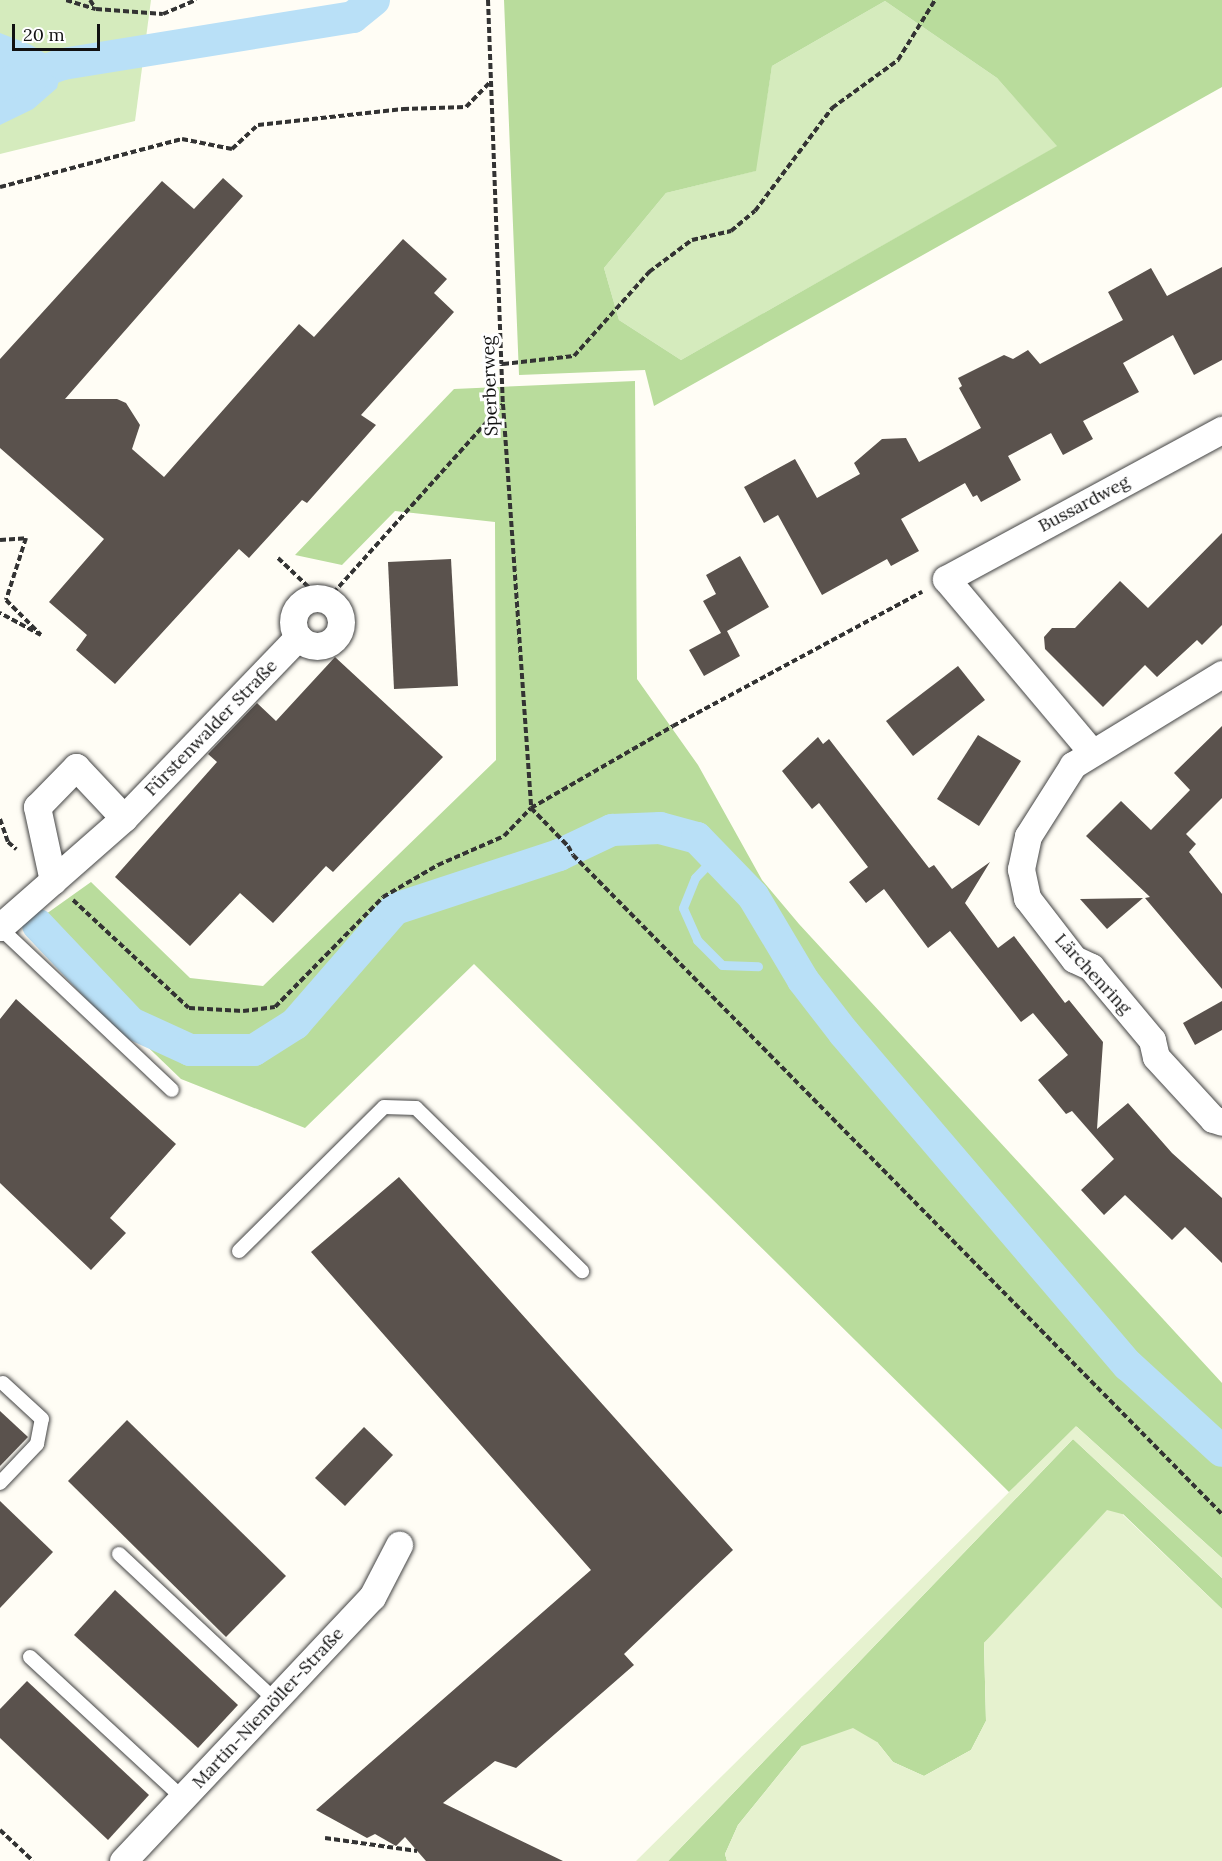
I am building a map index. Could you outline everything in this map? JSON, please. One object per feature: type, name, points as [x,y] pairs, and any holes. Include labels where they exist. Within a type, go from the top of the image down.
[{"type":"street","name":"Bussardweg","points":[[946,579],[1222,430]]},
{"type":"street","points":[[946,579],[1091,751]]},
{"type":"street","points":[[324,599],[340,618],[333,639],[311,645],[298,637],[294,614],[304,601],[324,599]]},
{"type":"street","name":"Fürstenwalder Straße","points":[[0,928],[124,818],[298,637]]},
{"type":"street","name":"Lärchenring","points":[[1222,674],[1091,751],[1073,765],[1028,836],[1021,869],[1027,898],[1074,959],[1091,967],[1152,1040],[1156,1057],[1213,1119],[1222,1122]]},
{"type":"street","points":[[53,881],[37,807],[76,767],[124,818]]},
{"type":"street","name":"Martin-Niemöller-Straße","points":[[123,1861],[372,1597],[399,1545]]},
{"type":"lane","points":[[0,928],[172,1090]]},
{"type":"lane","points":[[239,1251],[384,1107],[416,1108],[582,1271]]},
{"type":"lane","points":[[0,1483],[37,1444],[42,1419],[3,1383]]},
{"type":"lane","points":[[119,1554],[275,1700]]},
{"type":"lane","points":[[30,1657],[183,1798]]},
{"type":"path","points":[[66,0],[96,9],[163,14],[196,0]]},
{"type":"path","points":[[90,0],[96,9]]},
{"type":"path","name":"Sperberweg","points":[[488,0],[503,404],[531,808]]},
{"type":"path","points":[[503,364],[574,356],[649,272],[692,240],[731,231],[747,217],[832,108],[898,60],[935,0]]},
{"type":"path","points":[[0,187],[182,139],[232,149],[258,125],[403,109],[466,107],[490,82]]},
{"type":"path","points":[[278,558],[324,599],[503,404]]},
{"type":"path","points":[[0,540],[26,538],[6,600],[41,635],[0,614]]},
{"type":"path","points":[[53,881],[189,1008],[243,1011],[275,1006],[383,897],[438,865],[504,836],[531,808],[673,726],[946,579]]},
{"type":"path","points":[[531,808],[568,846],[573,855],[1222,1514]]},
{"type":"path","points":[[0,1830],[33,1861]]},
{"type":"path","points":[[325,1838],[417,1851]]},
{"type":"green space","points":[[0,0],[151,0],[135,121],[0,154]]},
{"type":"green space","points":[[504,0],[1222,0],[1222,87],[654,406],[645,370],[519,375]],"holes":[[[885,1],[997,78],[1057,146],[681,360],[619,320],[604,268],[666,193],[756,171],[772,66]]]},
{"type":"green space","points":[[885,1],[997,78],[1058,146],[681,360],[619,320],[604,268],[666,193],[755,171],[772,66]]},
{"type":"green space","points":[[635,381],[637,679],[698,765],[762,880],[799,924],[1222,1383],[1222,1558],[1077,1427],[1009,1492],[474,964],[305,1128],[181,1079],[25,929],[91,882],[190,978],[263,986],[496,760],[495,522],[395,511],[342,565],[295,555],[454,389]]},
{"type":"green space","points":[[1076,1426],[1222,1558],[1222,1578],[1073,1439],[668,1861],[636,1861]]},
{"type":"green space","points":[[1073,1439],[1222,1578],[1222,1609],[1123,1514],[984,1643],[986,1721],[971,1750],[924,1776],[893,1762],[877,1742],[802,1746],[738,1825],[725,1854],[727,1861],[668,1861]]},
{"type":"green space","points":[[1107,1510],[1122,1514],[1222,1609],[1222,1861],[727,1861],[725,1854],[738,1825],[802,1746],[853,1728],[877,1742],[893,1762],[924,1776],[971,1750],[986,1721],[984,1643]]},
{"type":"water","points":[[0,33],[31,45],[63,64],[57,88],[33,109],[0,125]]},
{"type":"building","points":[[223,178],[243,196],[65,399],[117,399],[126,403],[140,425],[132,449],[164,477],[299,324],[314,337],[403,239],[447,279],[434,293],[454,312],[361,415],[376,425],[307,503],[302,500],[249,558],[239,549],[115,684],[76,650],[87,635],[49,602],[104,539],[0,448],[0,359],[162,181],[194,209]]},
{"type":"building","points":[[1222,267],[1222,360],[1194,375],[1173,335],[1123,363],[1139,392],[1083,421],[1093,439],[1063,455],[1051,433],[1008,456],[1021,480],[981,502],[977,495],[973,497],[965,483],[901,519],[919,551],[891,566],[887,559],[822,595],[778,515],[764,523],[744,487],[795,459],[817,498],[860,474],[854,463],[882,439],[906,438],[919,462],[981,428],[959,388],[962,386],[958,378],[1004,355],[1013,359],[1028,350],[1040,364],[1123,320],[1108,292],[1151,268],[1167,296]]},
{"type":"building","points":[[1222,533],[1222,625],[1202,645],[1197,640],[1157,677],[1145,665],[1103,707],[1045,649],[1044,637],[1052,628],[1075,628],[1120,581],[1148,608]]},
{"type":"building","points":[[740,556],[769,607],[727,631],[740,656],[704,676],[689,650],[721,633],[703,601],[716,594],[706,575]]},
{"type":"building","points":[[451,559],[458,686],[394,689],[388,562]]},
{"type":"building","points":[[335,657],[443,757],[333,872],[326,866],[273,923],[240,893],[190,946],[115,877],[217,762],[208,754],[257,703],[276,721]]},
{"type":"building","points":[[958,666],[985,700],[913,756],[886,721]]},
{"type":"building","points":[[1222,726],[1222,798],[1186,834],[1196,844],[1189,852],[1222,894],[1222,989],[1145,898],[1150,897],[1086,836],[1121,801],[1151,830],[1190,790],[1174,773]]},
{"type":"building","points":[[978,735],[1021,761],[979,826],[937,799]]},
{"type":"building","points":[[818,737],[823,744],[829,739],[929,868],[934,865],[952,889],[990,862],[965,903],[998,948],[1014,936],[1065,1003],[1069,1000],[1103,1042],[1097,1129],[1128,1103],[1172,1153],[1222,1198],[1222,1263],[1185,1227],[1172,1240],[1125,1195],[1104,1215],[1081,1190],[1114,1159],[1072,1111],[1066,1114],[1038,1080],[1068,1055],[1033,1013],[1021,1022],[950,931],[928,948],[884,889],[866,903],[849,882],[868,867],[819,803],[812,809],[782,771]]},
{"type":"building","points":[[1143,898],[1107,929],[1080,899]]},
{"type":"building","points":[[16,999],[176,1144],[110,1218],[126,1233],[91,1270],[0,1183],[0,1019]]},
{"type":"building","points":[[1222,1001],[1222,1030],[1195,1045],[1183,1023]]},
{"type":"building","points":[[399,1177],[733,1550],[624,1654],[634,1665],[516,1768],[495,1761],[443,1803],[563,1861],[426,1861],[405,1837],[396,1846],[375,1834],[367,1838],[316,1810],[591,1570],[311,1252]]},
{"type":"building","points":[[0,1411],[28,1437],[0,1466]]},
{"type":"building","points":[[127,1420],[286,1576],[226,1637],[68,1481]]},
{"type":"building","points":[[364,1427],[393,1455],[345,1506],[315,1478]]},
{"type":"building","points":[[0,1501],[53,1552],[0,1608]]},
{"type":"building","points":[[115,1590],[238,1705],[198,1748],[74,1635]]},
{"type":"building","points":[[27,1681],[149,1795],[108,1840],[0,1738],[0,1709]]},
{"type":"waterway","points":[[0,86],[63,64],[353,17],[374,0]]},
{"type":"waterway","points":[[38,925],[131,1023],[190,1050],[254,1050],[295,1024],[395,909],[559,855],[612,830],[660,828],[697,838],[753,896],[803,980],[844,1033],[1128,1365],[1222,1451]]},
{"type":"waterway","points":[[716,856],[695,878],[683,908],[697,940],[722,965],[758,966]]}]
